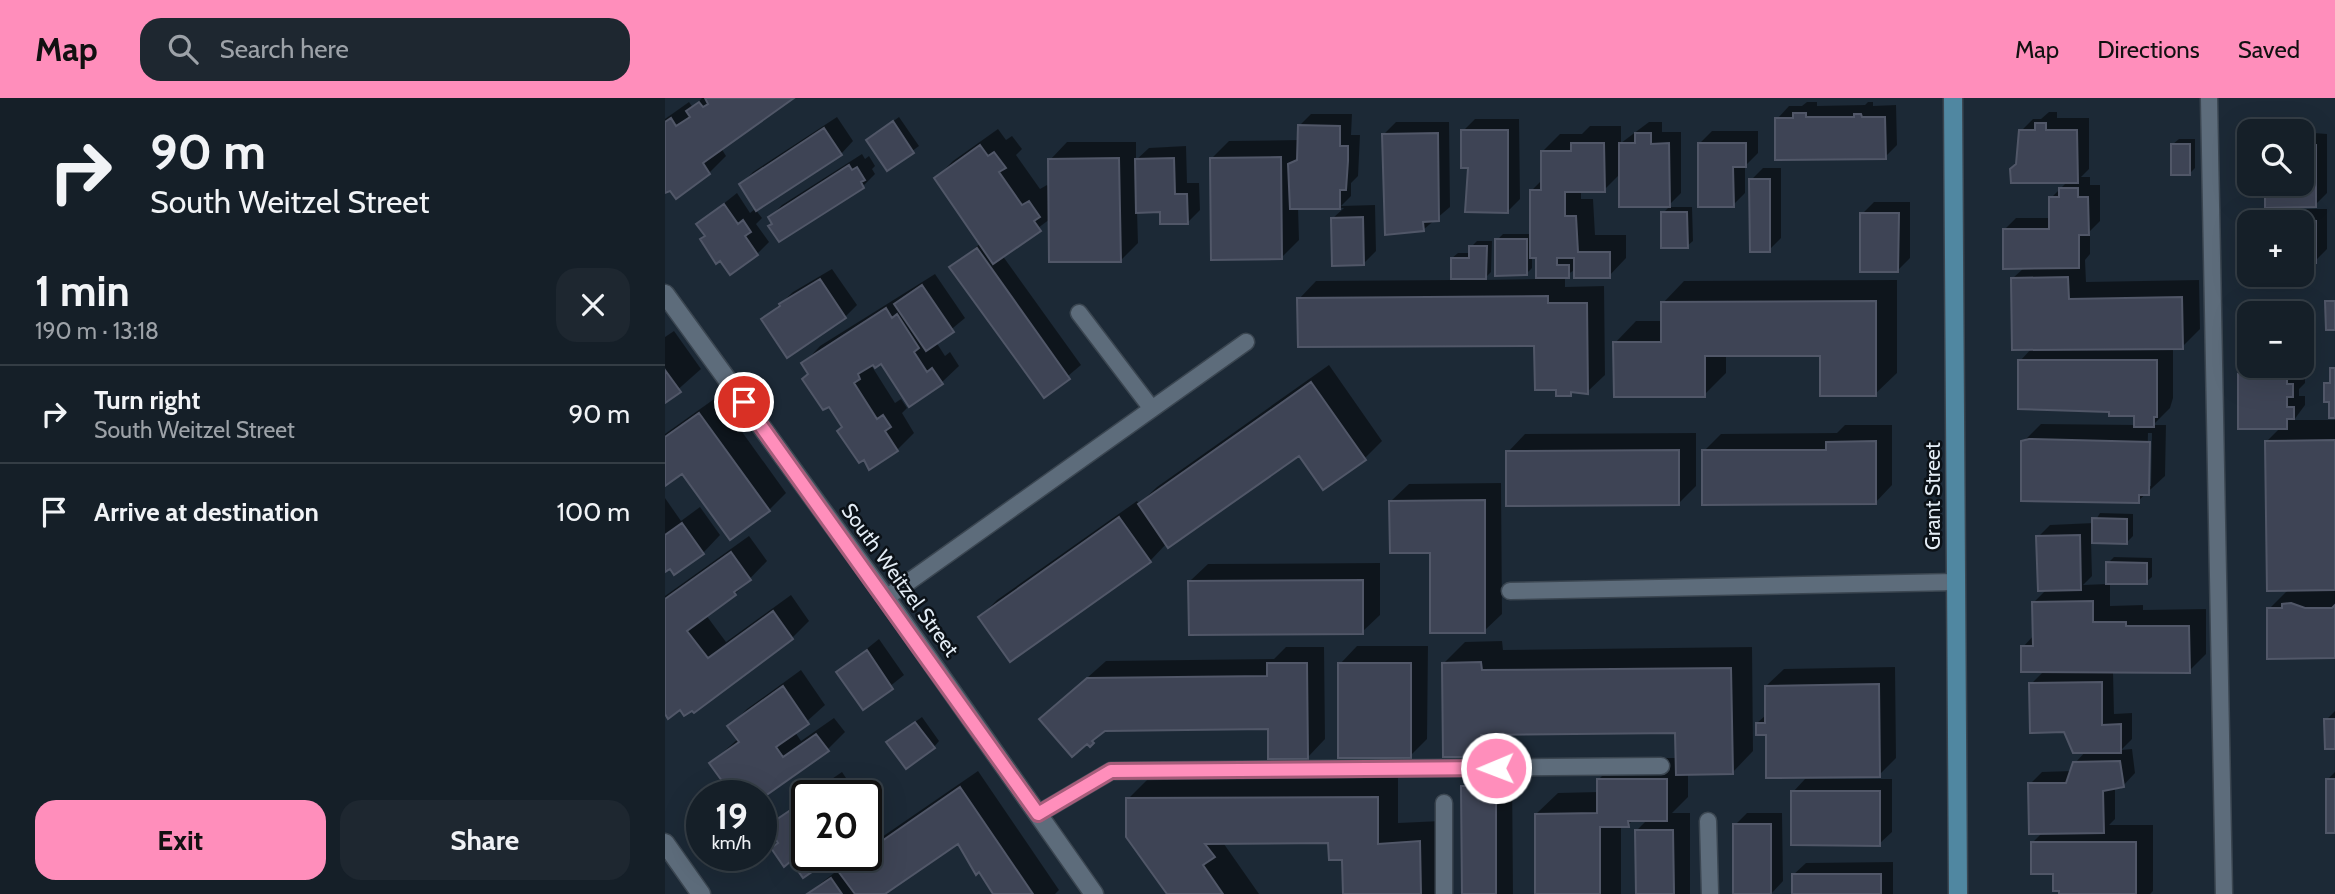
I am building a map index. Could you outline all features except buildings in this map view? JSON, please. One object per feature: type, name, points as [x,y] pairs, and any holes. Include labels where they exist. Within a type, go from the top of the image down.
[{"type":"main road","name":"Grant Street","points":[[1953,98],[1958,894]]},
{"type":"street","name":"South Weitzel Street","points":[[665,294],[886,598],[1094,894]]},
{"type":"street","points":[[665,843],[701,894]]},
{"type":"lane","points":[[2209,98],[2224,894]]},
{"type":"lane","points":[[1079,313],[1152,409]]},
{"type":"lane","points":[[886,598],[1246,342]]},
{"type":"lane","points":[[1510,591],[1956,582]]},
{"type":"lane","points":[[1038,814],[1111,771],[1661,766]]},
{"type":"lane","points":[[1444,803],[1444,894]]},
{"type":"lane","points":[[1708,821],[1710,894]]},
{"type":"route","points":[[744,402],[1038,814],[1111,771],[1496,768]]}]
